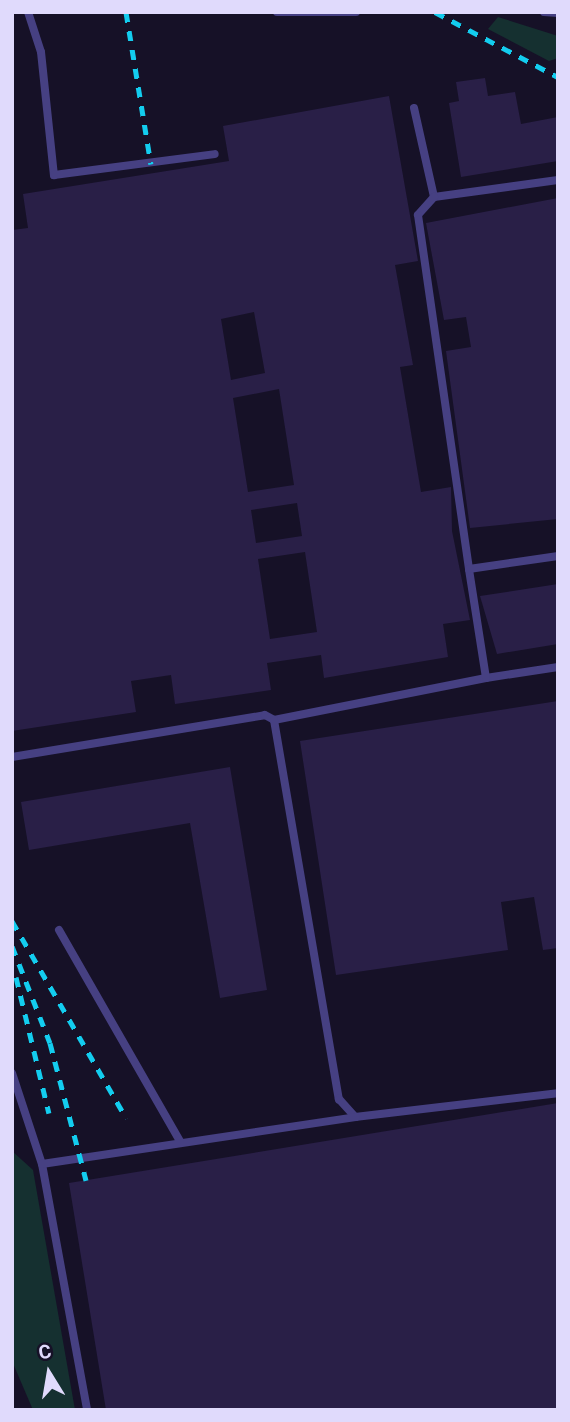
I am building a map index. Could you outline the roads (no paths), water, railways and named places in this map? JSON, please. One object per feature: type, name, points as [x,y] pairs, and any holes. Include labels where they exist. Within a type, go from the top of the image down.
[{"type":"lane","points":[[28,12],[39,39],[54,175],[215,154]]},
{"type":"lane","points":[[277,12],[356,12]]},
{"type":"lane","points":[[544,12],[558,13]]},
{"type":"lane","points":[[414,108],[434,197]]},
{"type":"lane","points":[[486,678],[418,215],[434,197],[558,180]]},
{"type":"lane","points":[[469,569],[558,556]]},
{"type":"lane","points":[[12,757],[265,715],[274,720],[486,678],[558,667]]},
{"type":"lane","points":[[274,720],[339,1099],[355,1117]]},
{"type":"lane","points":[[59,930],[181,1143]]},
{"type":"lane","points":[[12,1073],[42,1164],[87,1410]]},
{"type":"lane","points":[[42,1164],[355,1117],[558,1093]]},
{"type":"railway","points":[[126,12],[151,164]]},
{"type":"railway","points":[[435,12],[558,77]]},
{"type":"railway","points":[[12,921],[126,1118]]},
{"type":"railway","points":[[12,946],[50,1043],[86,1180]]},
{"type":"railway","points":[[16,977],[49,1113]]}]
